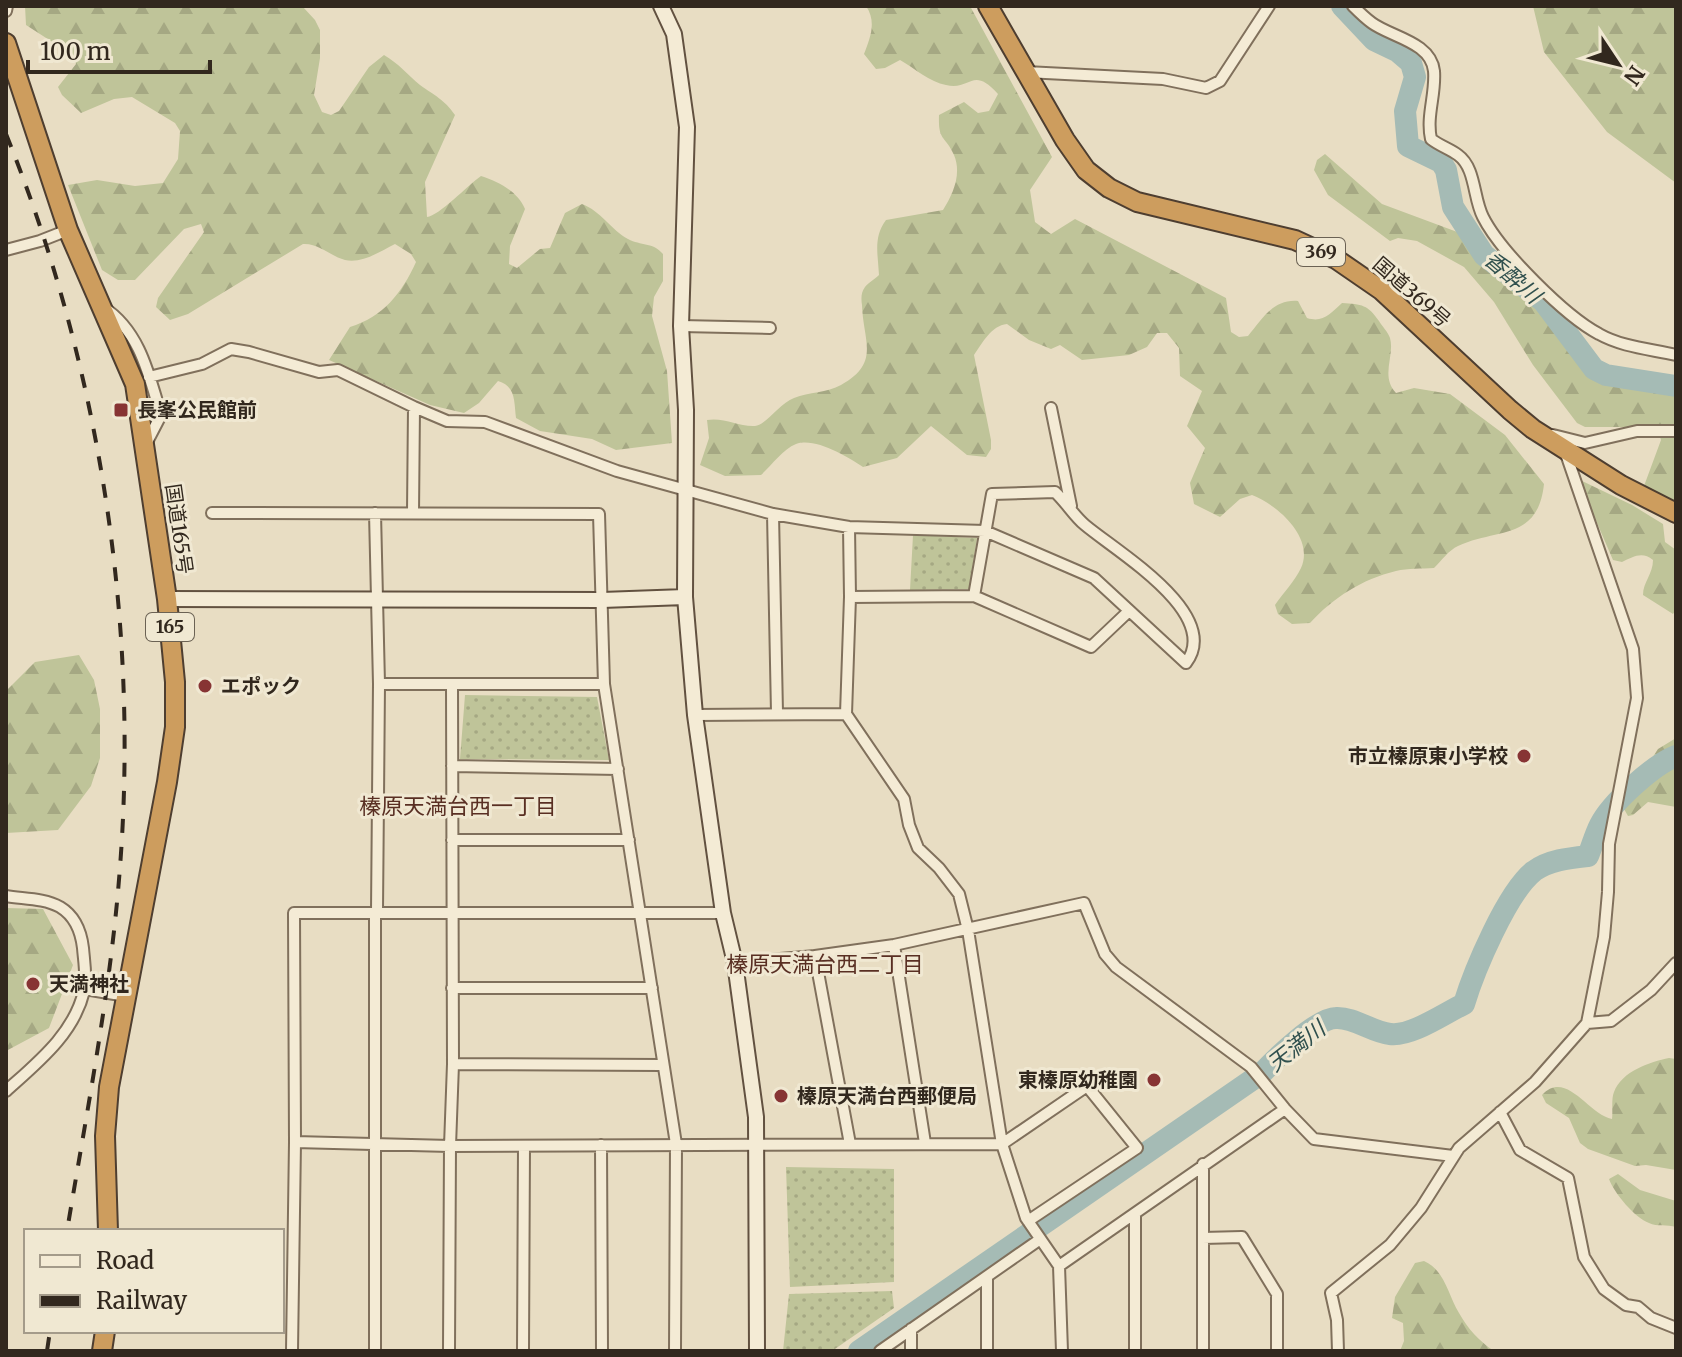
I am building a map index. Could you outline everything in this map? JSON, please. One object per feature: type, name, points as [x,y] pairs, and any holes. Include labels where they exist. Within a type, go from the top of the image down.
[{"type":"highway","name":"国道369号","points":[[988,6],[1065,140],[1086,170],[1109,188],[1137,202],[1295,240],[1336,259],[1381,290],[1533,429],[1621,485],[1676,513]]},
{"type":"highway","name":"国道165号","points":[[6,43],[68,230],[135,384],[167,599],[175,682],[175,727],[109,1087],[105,1136],[108,1229]]},
{"type":"street","points":[[661,6],[674,34],[687,127],[681,326],[686,410],[685,597],[695,715],[723,913],[735,963],[758,1145],[757,1351]]},
{"type":"street","points":[[1026,72],[1163,79],[1206,88],[1220,81],[1269,6]]},
{"type":"street","points":[[1353,6],[1373,24],[1414,44],[1428,56],[1434,66],[1428,126],[1431,139],[1460,156],[1469,168],[1482,215],[1497,240],[1565,311],[1600,335],[1638,348],[1676,355]]},
{"type":"street","points":[[6,250],[68,230]]},
{"type":"street","points":[[101,306],[115,314],[135,337],[161,415],[144,447]]},
{"type":"street","points":[[681,326],[770,328]]},
{"type":"street","points":[[149,377],[202,364],[231,349],[319,372],[338,370],[447,421],[485,422],[617,471],[773,514],[849,527],[985,531],[1094,578],[1186,663],[1195,651],[1195,632],[1187,614],[1125,553],[1082,523],[1055,492],[992,494],[985,531],[974,596]]},
{"type":"street","points":[[413,513],[414,407]]},
{"type":"street","points":[[1051,408],[1071,508]]},
{"type":"street","points":[[1533,429],[1585,443],[1637,431],[1676,431]]},
{"type":"street","points":[[1338,1351],[1337,1320],[1331,1293],[1390,1245],[1421,1208],[1453,1156],[1535,1082],[1587,1023],[1604,937],[1609,844],[1637,698],[1633,649],[1565,451]]},
{"type":"street","points":[[212,513],[599,514],[604,684],[676,1144],[675,1351]]},
{"type":"street","points":[[375,513],[379,684],[375,1351]]},
{"type":"street","points":[[773,514],[777,713]]},
{"type":"street","points":[[849,527],[846,714],[904,799],[918,848],[959,894],[968,930],[1002,1144],[1028,1221],[1059,1266],[1062,1351]]},
{"type":"street","points":[[850,597],[974,596],[1091,647],[1129,611]]},
{"type":"street","points":[[167,599],[602,600],[685,597]]},
{"type":"street","points":[[379,684],[604,684]]},
{"type":"street","points":[[449,1351],[453,1064],[452,684]]},
{"type":"street","points":[[695,715],[846,714]]},
{"type":"street","points":[[452,766],[618,769]]},
{"type":"street","points":[[452,840],[629,840]]},
{"type":"street","points":[[6,896],[48,902],[72,916],[82,939],[85,989],[75,1014],[52,1050],[6,1091]]},
{"type":"street","points":[[735,963],[894,945],[1084,903],[1105,954],[1116,967],[1251,1067],[1314,1139],[1453,1156]]},
{"type":"street","points":[[292,1351],[294,913],[723,913]]},
{"type":"street","points":[[894,945],[925,1143]]},
{"type":"street","points":[[815,956],[850,1144]]},
{"type":"street","points":[[1587,1023],[1611,1021],[1651,990],[1676,963]]},
{"type":"street","points":[[452,988],[652,988]]},
{"type":"street","points":[[85,989],[126,996]]},
{"type":"street","points":[[453,1064],[662,1065]]},
{"type":"street","points":[[295,1142],[450,1146],[1002,1144],[1087,1086],[1137,1148],[1028,1221]]},
{"type":"street","points":[[1059,1266],[1285,1109]]},
{"type":"street","points":[[1500,1112],[1520,1150],[1568,1178],[1584,1257],[1604,1289],[1626,1305],[1638,1307],[1651,1318],[1676,1328]]},
{"type":"street","points":[[601,1145],[602,1351]]},
{"type":"street","points":[[523,1351],[524,1146]]},
{"type":"street","points":[[1203,1164],[1203,1351]]},
{"type":"street","points":[[1135,1214],[1135,1351]]},
{"type":"street","points":[[1203,1238],[1242,1237],[1277,1294],[1277,1351]]},
{"type":"street","points":[[880,1351],[1039,1240]]},
{"type":"street","points":[[987,1277],[987,1351]]},
{"type":"street","points":[[911,1329],[911,1351]]},
{"type":"green space","points":[[25,6],[303,7],[320,30],[320,58],[314,95],[322,112],[331,115],[339,111],[369,67],[384,55],[389,58],[443,101],[455,115],[425,182],[427,217],[446,206],[481,176],[507,188],[525,209],[510,246],[509,264],[517,268],[540,249],[550,248],[565,213],[582,204],[628,239],[663,254],[663,281],[654,297],[652,316],[667,371],[672,443],[616,450],[592,439],[540,431],[516,418],[511,391],[498,381],[479,403],[464,413],[430,405],[329,360],[350,327],[382,310],[398,294],[410,273],[416,262],[411,254],[395,244],[371,256],[351,261],[303,244],[188,314],[170,320],[156,307],[158,298],[204,232],[201,224],[184,229],[135,280],[118,280],[102,270],[68,185],[97,180],[135,186],[163,183],[178,159],[180,131],[175,123],[132,97],[114,99],[81,113],[58,87],[76,64],[74,56],[26,25]]},
{"type":"green space","points":[[866,6],[970,6],[1052,157],[1030,190],[1035,222],[1051,234],[1075,219],[1226,298],[1231,332],[1239,337],[1248,336],[1269,311],[1289,301],[1298,301],[1307,318],[1313,319],[1326,316],[1342,303],[1368,309],[1390,338],[1388,373],[1396,393],[1414,388],[1450,394],[1505,435],[1544,484],[1534,515],[1513,530],[1458,546],[1434,568],[1401,570],[1371,579],[1328,605],[1310,623],[1292,624],[1278,614],[1275,605],[1301,568],[1304,556],[1303,545],[1291,523],[1272,506],[1252,495],[1240,499],[1220,517],[1194,504],[1190,483],[1205,448],[1187,426],[1202,391],[1180,376],[1179,348],[1167,333],[1157,333],[1147,347],[1129,355],[1082,360],[1060,345],[1051,349],[1029,340],[1007,324],[996,328],[974,355],[991,440],[991,449],[986,457],[967,455],[931,426],[897,458],[863,467],[831,449],[812,443],[796,444],[786,450],[761,475],[725,476],[700,465],[709,438],[707,420],[759,425],[789,401],[836,388],[861,368],[867,350],[862,296],[865,287],[879,275],[877,246],[882,226],[886,220],[943,210],[953,191],[957,169],[954,155],[941,134],[939,115],[964,102],[978,113],[989,111],[998,94],[977,80],[954,86],[940,83],[900,60],[876,69],[864,54],[872,24]]},
{"type":"green space","points":[[1533,6],[1676,6],[1676,183],[1607,132],[1544,52]]},
{"type":"green space","points":[[1325,154],[1382,204],[1460,233],[1494,269],[1542,310],[1594,379],[1603,384],[1676,393],[1676,504],[1644,486],[1661,440],[1657,427],[1585,427],[1577,423],[1533,365],[1494,302],[1464,267],[1417,241],[1398,238],[1390,241],[1328,195],[1314,170],[1317,160]]},
{"type":"green space","points":[[1578,479],[1663,524],[1665,542],[1676,550],[1676,610],[1673,614],[1643,595],[1653,560],[1641,555],[1622,562],[1613,560]]},
{"type":"green space","points":[[913,535],[977,538],[969,589],[910,590]]},
{"type":"green space","points":[[79,655],[94,680],[100,709],[100,758],[91,786],[58,830],[6,833],[6,691],[35,662]]},
{"type":"green space","points":[[465,695],[597,697],[609,760],[460,759]]},
{"type":"green space","points":[[1676,738],[1676,807],[1648,802],[1628,816],[1624,809],[1630,797],[1652,780],[1647,766],[1658,749]]},
{"type":"green space","points":[[6,908],[43,909],[73,965],[49,1028],[6,1051]]},
{"type":"green space","points":[[1676,1059],[1676,1170],[1635,1166],[1588,1149],[1580,1143],[1569,1118],[1546,1103],[1542,1095],[1551,1088],[1560,1087],[1612,1119],[1613,1095],[1623,1078],[1645,1065]]},
{"type":"green space","points":[[786,1167],[894,1169],[894,1282],[790,1287]]},
{"type":"green space","points":[[1618,1174],[1640,1190],[1676,1201],[1676,1227],[1652,1224],[1632,1211],[1609,1179]]},
{"type":"green space","points":[[1424,1261],[1437,1270],[1470,1329],[1494,1351],[1400,1351],[1404,1341],[1403,1323],[1392,1318],[1395,1297],[1415,1263]]},
{"type":"green space","points":[[892,1291],[894,1308],[832,1351],[783,1351],[789,1294]]},
{"type":"waterway","name":"香酔川","points":[[1342,6],[1374,40],[1397,51],[1411,63],[1415,77],[1405,111],[1408,146],[1441,162],[1446,170],[1453,207],[1484,255],[1543,301],[1594,369],[1606,375],[1676,386]]},
{"type":"waterway","name":"天満川","points":[[859,1351],[1262,1073],[1318,1024],[1343,1018],[1383,1033],[1398,1034],[1418,1028],[1464,1004],[1493,933],[1524,881],[1546,864],[1588,856],[1600,825],[1613,806],[1645,776],[1676,756]]},
{"type":"railway","points":[[6,134],[66,311],[88,402],[105,494],[117,587],[123,681],[124,774],[116,913],[98,1049],[67,1229]]},
{"type":"railway","points":[[47,1351],[50,1333]]},
{"type":"place","name":"長峯公民館前","points":[[121,410]]},
{"type":"place","name":"エポック","points":[[205,686]]},
{"type":"place","name":"市立榛原東小学校","points":[[1524,756]]},
{"type":"place","name":"天満神社","points":[[33,984]]},
{"type":"place","name":"東榛原幼稚園","points":[[1154,1080]]},
{"type":"place","name":"榛原天満台西郵便局","points":[[781,1096]]},
{"type":"district","name":"榛原天満台西一丁目","points":[[458,806]]},
{"type":"district","name":"榛原天満台西二丁目","points":[[825,964]]}]
